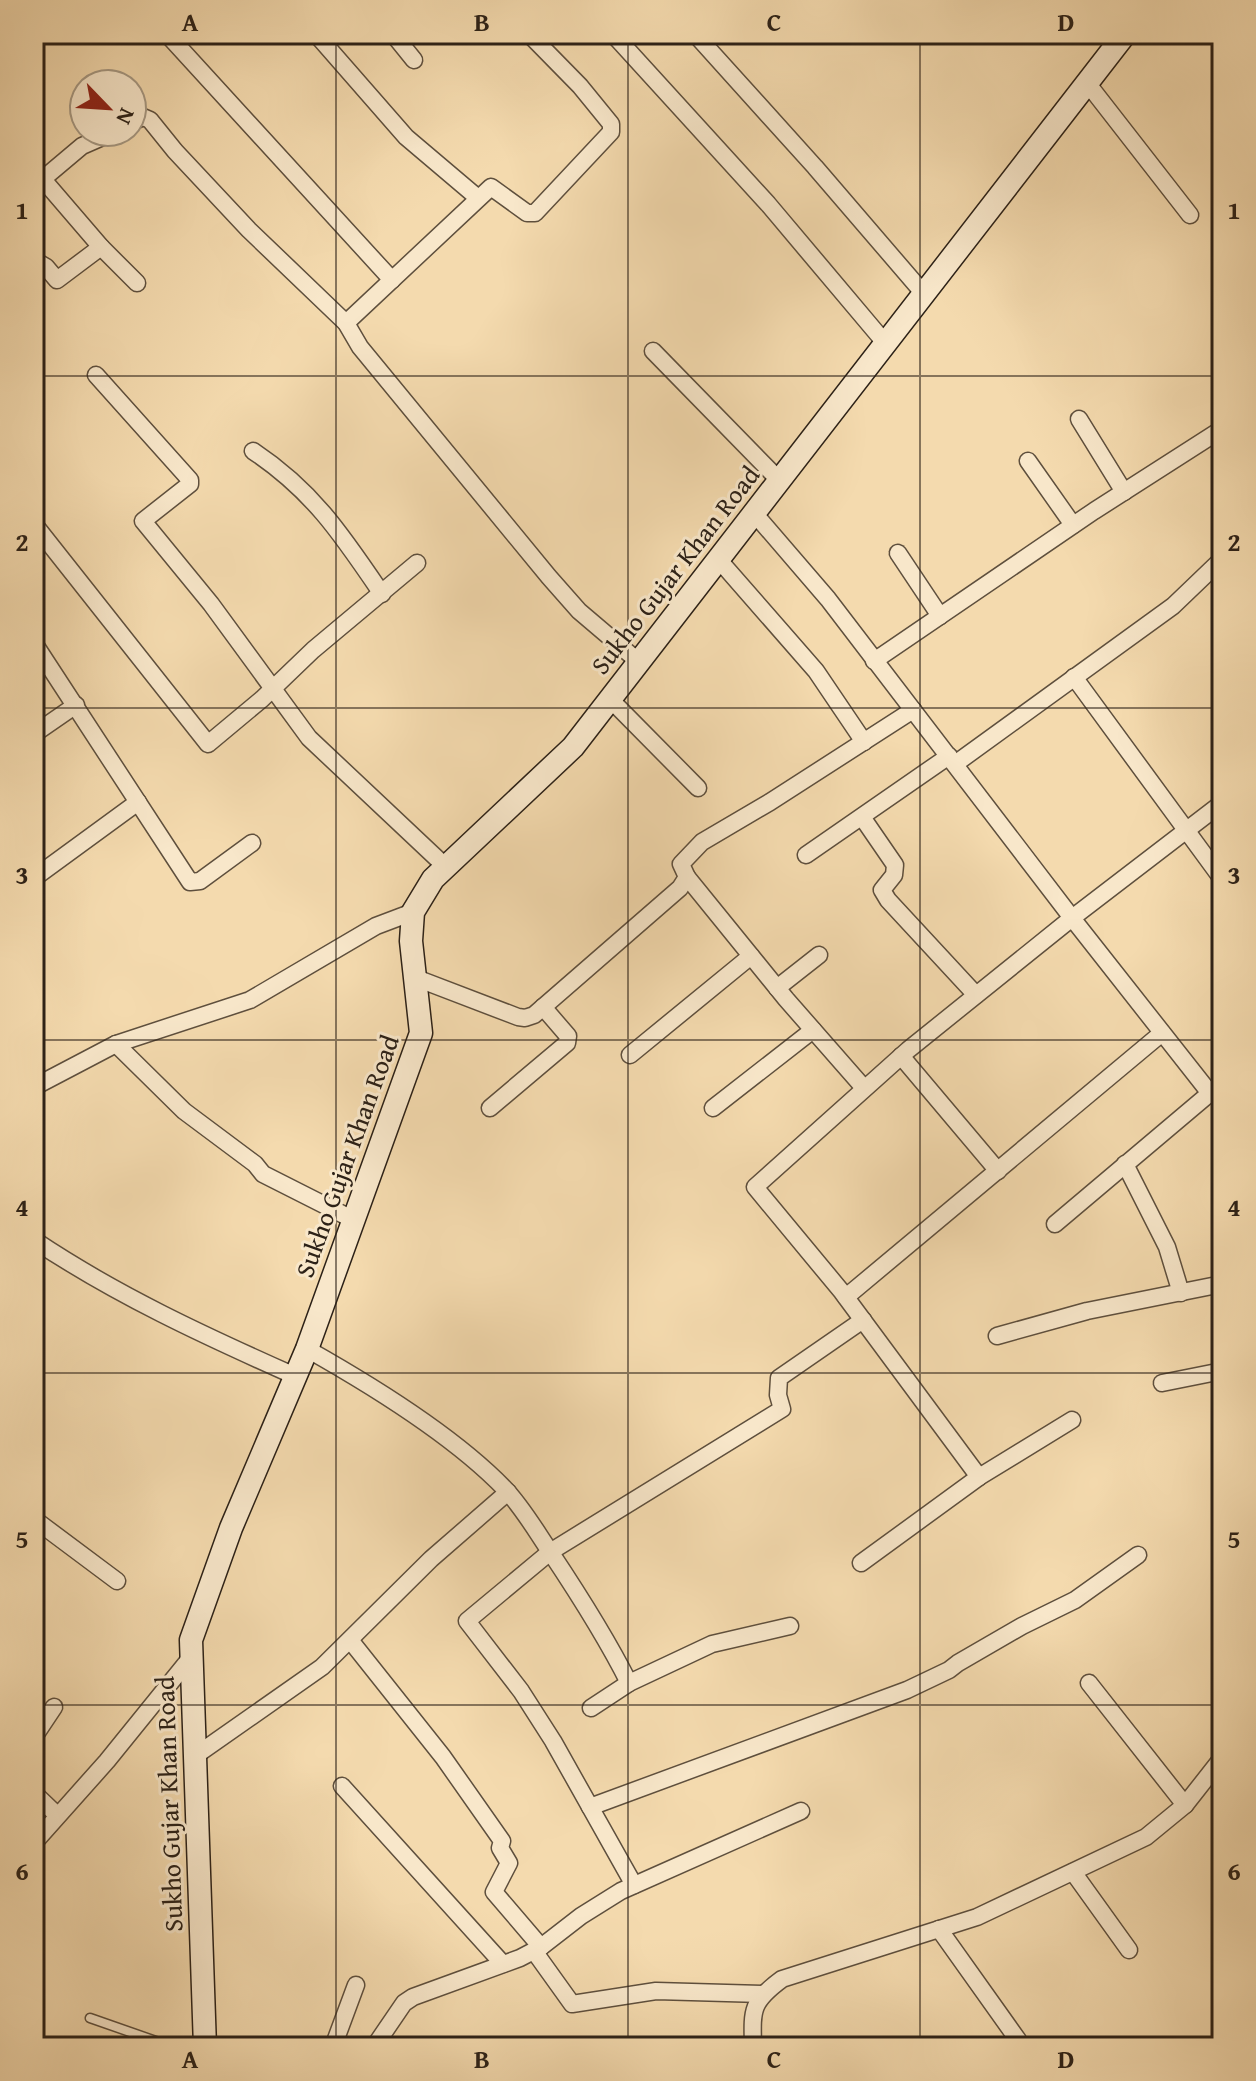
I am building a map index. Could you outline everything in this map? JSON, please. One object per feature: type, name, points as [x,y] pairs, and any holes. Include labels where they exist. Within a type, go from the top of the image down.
[{"type":"main road","name":"Sukho Gujar Khan Road","points":[[205,2047],[191,1640],[231,1528],[307,1349],[421,1033],[411,941],[413,912],[433,879],[573,747],[1125,34]]},
{"type":"street","points":[[167,34],[392,280]]},
{"type":"street","points":[[316,34],[406,137],[478,198]]},
{"type":"street","points":[[393,34],[414,60]]},
{"type":"street","points":[[346,323],[491,187],[527,213],[535,213],[611,132],[611,124],[580,86],[529,34]]},
{"type":"street","points":[[613,34],[768,204],[886,344]]},
{"type":"street","points":[[695,34],[925,295]]},
{"type":"street","points":[[1088,84],[1190,215]]},
{"type":"street","points":[[148,119],[249,230],[346,323],[368,357],[579,611],[639,662]]},
{"type":"street","points":[[79,148],[39,173],[101,247],[137,283]]},
{"type":"street","points":[[34,260],[46,267],[57,280],[101,247]]},
{"type":"street","points":[[653,351],[780,481]]},
{"type":"street","points":[[96,375],[190,480],[190,484],[143,521],[211,604],[309,738],[446,867]]},
{"type":"street","points":[[1079,419],[1124,492]]},
{"type":"street","points":[[874,661],[1073,525],[1222,429]]},
{"type":"street","points":[[253,451],[298,484],[336,527],[382,594]]},
{"type":"street","points":[[1028,461],[1073,525]]},
{"type":"street","points":[[754,513],[828,599],[1162,1033],[1216,1088],[1055,1224]]},
{"type":"street","points":[[34,524],[208,744],[417,563]]},
{"type":"street","points":[[898,553],[940,616]]},
{"type":"street","points":[[806,855],[1074,677],[1173,606],[1222,559]]},
{"type":"street","points":[[719,560],[816,671],[864,742]]},
{"type":"street","points":[[34,643],[190,882],[200,881],[252,843]]},
{"type":"street","points":[[1074,677],[1222,879]]},
{"type":"street","points":[[610,699],[698,788]]},
{"type":"street","points":[[34,734],[76,705]]},
{"type":"street","points":[[864,1088],[777,988],[687,877],[681,864],[702,842],[913,710]]},
{"type":"street","points":[[34,878],[138,802]]},
{"type":"street","points":[[979,1477],[846,1297],[755,1187],[901,1056],[1072,918],[1222,803]]},
{"type":"street","points":[[862,817],[895,865],[894,875],[882,890],[888,900],[976,995]]},
{"type":"street","points":[[416,978],[518,1017],[534,1015],[675,893],[687,877]]},
{"type":"street","points":[[34,1087],[116,1044],[250,1000],[376,926],[413,912]]},
{"type":"street","points":[[777,988],[819,955]]},
{"type":"street","points":[[630,1055],[751,956]]},
{"type":"street","points":[[490,1108],[567,1043],[568,1036],[543,1007]]},
{"type":"street","points":[[713,1108],[813,1030]]},
{"type":"street","points":[[846,1297],[1162,1033]]},
{"type":"street","points":[[116,1044],[184,1111],[255,1164],[263,1174],[354,1220]]},
{"type":"street","points":[[901,1056],[998,1171]]},
{"type":"street","points":[[1125,1164],[1167,1247],[1181,1293]]},
{"type":"street","points":[[34,1240],[81,1272],[295,1376]]},
{"type":"street","points":[[997,1336],[1087,1311],[1222,1284]]},
{"type":"street","points":[[634,1885],[521,1691],[467,1621],[550,1552],[782,1409],[778,1395],[779,1378],[863,1320]]},
{"type":"street","points":[[307,1349],[358,1378],[425,1424],[508,1492],[603,1632],[629,1683]]},
{"type":"street","points":[[1162,1383],[1222,1371]]},
{"type":"street","points":[[861,1563],[979,1477],[1072,1420]]},
{"type":"street","points":[[195,1756],[298,1685],[350,1640],[431,1559],[508,1492]]},
{"type":"street","points":[[34,1519],[117,1581]]},
{"type":"street","points":[[590,1807],[907,1690],[1075,1600],[1138,1555]]},
{"type":"street","points":[[591,1708],[629,1683],[712,1644],[790,1626]]},
{"type":"street","points":[[350,1640],[443,1757],[502,1841],[500,1848],[509,1863],[494,1892],[538,1949],[572,2004],[656,1991],[762,1994]]},
{"type":"street","points":[[34,1843],[107,1761],[192,1656]]},
{"type":"street","points":[[1089,1683],[1185,1805]]},
{"type":"street","points":[[34,1737],[54,1707]]},
{"type":"street","points":[[753,2047],[752,2014],[762,1994],[782,1979],[977,1917],[1146,1837],[1185,1805],[1222,1758]]},
{"type":"street","points":[[342,1786],[503,1964]]},
{"type":"street","points":[[34,1793],[57,1815]]},
{"type":"street","points":[[374,2047],[404,2003],[538,1949],[581,1916],[634,1885],[801,1811]]},
{"type":"street","points":[[1073,1872],[1129,1950]]},
{"type":"street","points":[[939,1929],[1018,2040]]},
{"type":"street","points":[[333,2047],[356,1985]]},
{"type":"lane","points":[[90,2018],[173,2047]]}]
